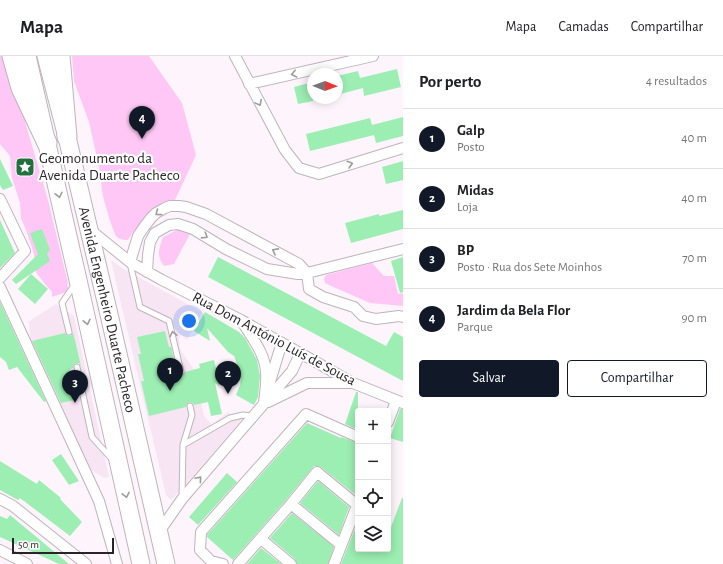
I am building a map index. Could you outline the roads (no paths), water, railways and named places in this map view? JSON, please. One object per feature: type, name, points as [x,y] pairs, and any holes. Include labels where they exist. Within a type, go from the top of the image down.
[{"type":"highway","points":[[12,56],[21,88],[47,143]]},
{"type":"highway","name":"Avenida Engenheiro Duarte Pacheco","points":[[27,56],[141,563]]},
{"type":"highway","name":"Avenida Engenheiro Duarte Pacheco","points":[[46,56],[89,229],[166,563]]},
{"type":"highway","points":[[60,56],[67,137]]},
{"type":"street","points":[[235,56],[285,150],[299,168],[319,174],[403,148]]},
{"type":"street","points":[[249,84],[373,56]]},
{"type":"street","points":[[0,199],[25,251],[0,278]]},
{"type":"street","points":[[130,262],[138,236],[151,218],[170,206],[186,207],[206,214],[299,264],[307,273],[309,289],[323,297],[354,307],[363,316],[376,319],[399,316],[403,317]]},
{"type":"street","points":[[147,272],[150,242],[155,233],[169,225],[178,224],[193,228],[226,249],[267,268],[298,274],[403,249]]},
{"type":"street","name":"Rua Dom António Luís de Sousa","points":[[89,229],[130,262],[147,272],[241,320],[353,382],[400,402]]},
{"type":"street","points":[[0,287],[99,501],[117,564]]},
{"type":"street","points":[[241,320],[263,358],[266,372],[264,403]]},
{"type":"street","points":[[264,403],[282,344]]},
{"type":"street","points":[[159,532],[182,499],[292,371],[300,354]]},
{"type":"street","points":[[264,403],[307,383],[353,382]]},
{"type":"street","points":[[391,417],[400,402]]},
{"type":"street","points":[[223,564],[211,561],[200,550],[201,532],[306,414],[355,436]]},
{"type":"street","points":[[238,564],[317,472],[355,502]]},
{"type":"street","points":[[0,499],[13,506],[86,564]]},
{"type":"street","points":[[291,504],[341,545]]},
{"type":"street","points":[[334,564],[355,511]]},
{"type":"street","points":[[261,539],[291,564]]},
{"type":"street","points":[[0,550],[27,564]]},
{"type":"lane","points":[[130,262],[140,307],[170,321],[182,372]]},
{"type":"lane","points":[[69,332],[62,303],[78,280]]},
{"type":"lane","points":[[77,367],[92,437],[120,469]]},
{"type":"lane","points":[[182,499],[183,445],[192,415],[190,406]]},
{"type":"lane","points":[[183,445],[230,418],[243,415],[253,416]]},
{"type":"place","name":"Jardim da Bela Flor","points":[[142,139]]},
{"type":"place","name":"Geomonumento da Avenida Duarte Pacheco","points":[[25,167]]},
{"type":"place","name":"Galp","points":[[170,391]]},
{"type":"place","name":"Midas","points":[[228,394]]},
{"type":"place","name":"BP","points":[[75,403]]}]
